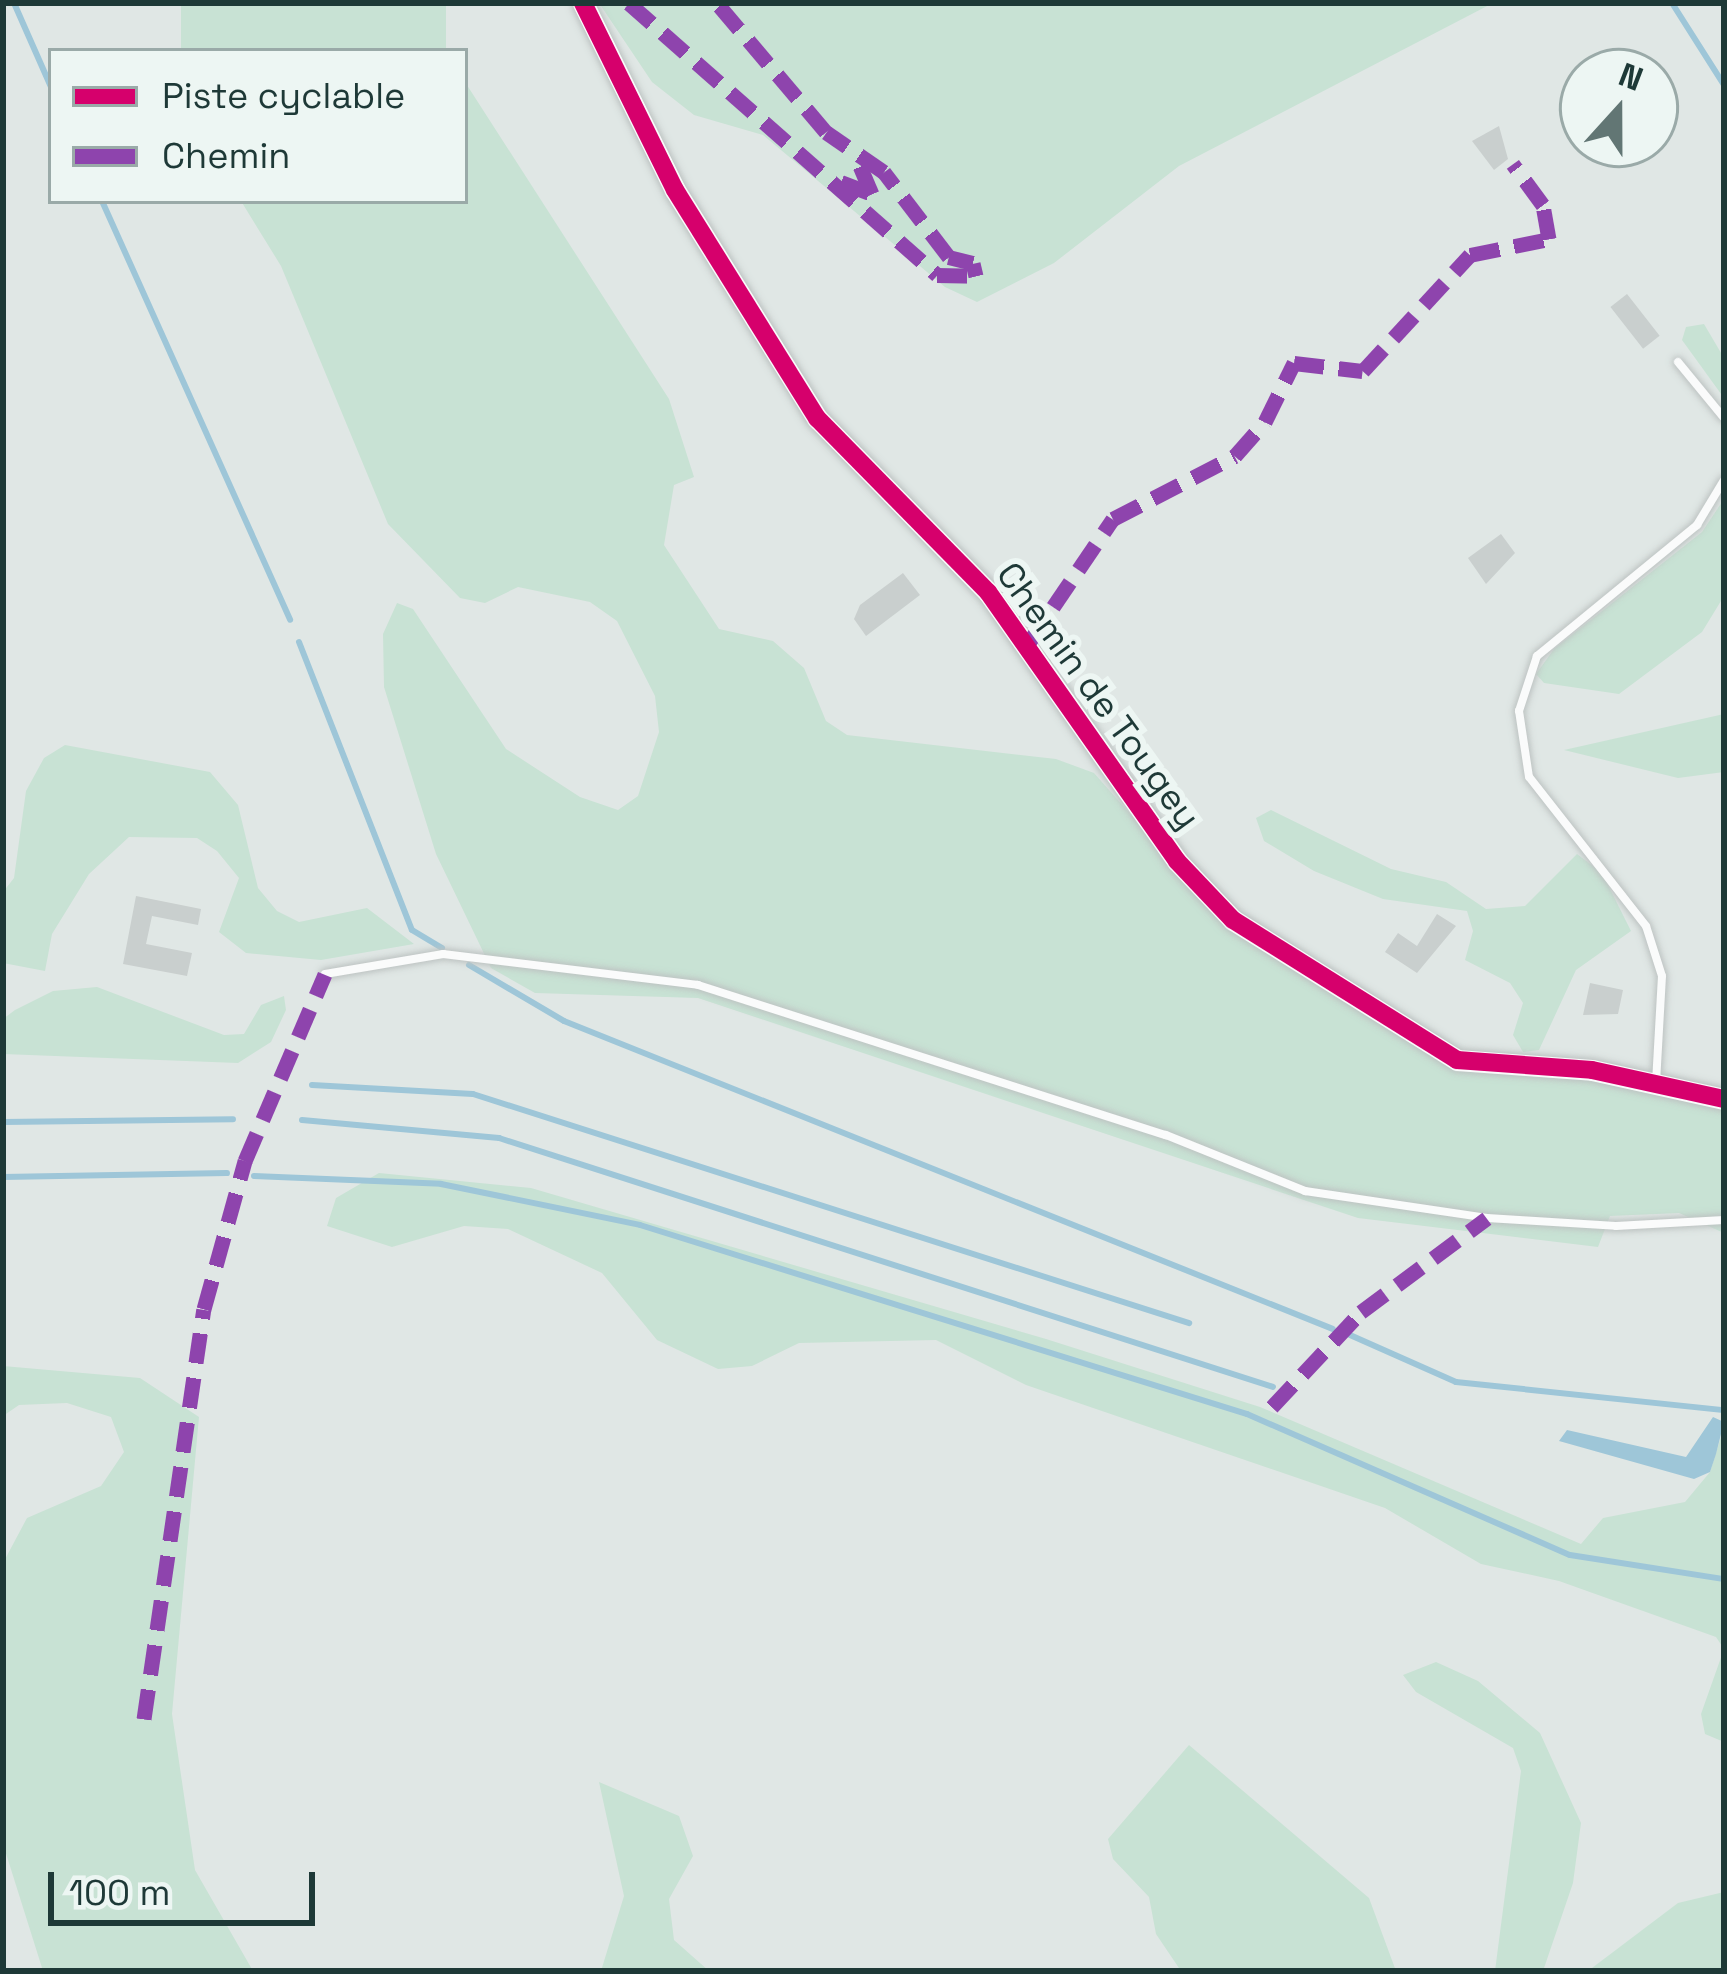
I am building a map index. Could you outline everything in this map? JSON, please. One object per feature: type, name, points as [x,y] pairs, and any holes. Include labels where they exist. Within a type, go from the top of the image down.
[{"type":"street","name":"Chemin de Tougey","points":[[583,3],[675,190],[817,418],[988,592],[1205,893],[1365,1009],[1457,1060],[1592,1070],[1656,1089],[1724,1099]]},
{"type":"lane","points":[[1678,362],[1724,418]]},
{"type":"lane","points":[[1656,1089],[1662,976],[1646,926],[1596,852],[1528,777],[1519,711],[1538,656],[1697,525],[1724,481]]},
{"type":"lane","points":[[325,974],[443,955],[698,986],[1166,1135],[1305,1191],[1551,1222],[1724,1220]]},
{"type":"green space","points":[[181,3],[446,3],[446,48],[181,48]]},
{"type":"green space","points":[[599,3],[1493,3],[1179,166],[1054,263],[977,302],[945,287],[763,135],[694,115],[652,82]]},
{"type":"green space","points":[[468,87],[669,399],[694,477],[674,485],[664,545],[719,629],[773,641],[804,668],[826,721],[847,735],[1056,759],[1094,773],[1231,928],[1452,1068],[1597,1079],[1724,1108],[1724,1233],[1679,1213],[1610,1216],[1598,1247],[1358,1218],[698,998],[535,993],[491,968],[436,854],[384,687],[383,634],[397,603],[413,609],[506,749],[580,797],[618,810],[638,796],[659,732],[655,696],[617,621],[590,602],[518,587],[485,603],[460,598],[388,524],[281,266],[243,204],[468,204]]},
{"type":"green space","points":[[1704,324],[1724,358],[1724,398],[1682,340],[1686,327]]},
{"type":"green space","points":[[1724,499],[1724,596],[1702,632],[1619,694],[1544,683],[1536,674],[1554,649],[1702,532]]},
{"type":"green space","points":[[1724,714],[1724,772],[1678,778],[1564,750]]},
{"type":"green space","points":[[65,745],[210,772],[238,805],[258,888],[277,911],[299,922],[367,908],[414,944],[321,960],[246,953],[219,932],[239,878],[217,851],[197,838],[129,837],[89,874],[52,934],[45,971],[3,963],[3,892],[14,878],[26,791],[44,758]]},
{"type":"green space","points":[[1271,810],[1391,869],[1446,882],[1486,909],[1525,906],[1577,854],[1602,873],[1631,931],[1576,970],[1539,1050],[1523,1052],[1513,1035],[1523,1003],[1510,983],[1465,960],[1473,931],[1467,911],[1383,899],[1314,871],[1264,841],[1256,818]]},
{"type":"green space","points":[[97,987],[224,1035],[244,1034],[261,1005],[284,996],[286,1010],[271,1042],[238,1063],[3,1054],[3,1019],[15,1010],[53,991]]},
{"type":"green space","points":[[379,1173],[531,1188],[1046,1339],[1260,1407],[1581,1544],[1603,1518],[1685,1502],[1710,1472],[1724,1427],[1724,1649],[1716,1637],[1559,1581],[1481,1564],[1385,1508],[1026,1385],[936,1340],[799,1343],[752,1366],[718,1369],[657,1340],[602,1273],[508,1229],[464,1226],[392,1247],[327,1226],[336,1198]]},
{"type":"green space","points":[[3,1366],[140,1378],[199,1417],[172,1714],[195,1870],[253,1971],[43,1971],[3,1844],[3,1563],[27,1518],[101,1486],[124,1452],[111,1417],[67,1403],[19,1405],[3,1416]]},
{"type":"green space","points":[[1724,1649],[1724,1742],[1705,1734],[1701,1714]]},
{"type":"green space","points":[[1436,1662],[1478,1681],[1540,1733],[1581,1823],[1573,1883],[1543,1971],[1495,1971],[1521,1771],[1513,1748],[1416,1692],[1403,1675]]},
{"type":"green space","points":[[1189,1745],[1369,1898],[1396,1971],[1181,1971],[1156,1934],[1149,1897],[1113,1859],[1108,1839]]},
{"type":"green space","points":[[599,1782],[679,1816],[693,1856],[669,1899],[674,1940],[709,1971],[601,1971],[624,1896]]},
{"type":"green space","points":[[1724,1892],[1724,1971],[1588,1971],[1678,1903]]},
{"type":"water","points":[[1713,1417],[1724,1422],[1716,1454],[1710,1472],[1694,1479],[1559,1441],[1567,1430],[1686,1457]]},
{"type":"building","points":[[1499,126],[1508,159],[1494,170],[1472,141]]},
{"type":"building","points":[[1627,294],[1660,336],[1643,349],[1610,307]]},
{"type":"building","points":[[1501,534],[1515,553],[1486,584],[1468,558]]},
{"type":"building","points":[[903,573],[920,595],[866,636],[854,619],[860,605]]},
{"type":"building","points":[[136,896],[201,909],[198,925],[152,916],[146,944],[192,953],[187,976],[123,964]]},
{"type":"building","points":[[1437,914],[1456,926],[1417,973],[1385,952],[1398,933],[1417,946]]},
{"type":"building","points":[[1590,983],[1623,990],[1618,1014],[1583,1015]]},
{"type":"waterway","points":[[14,3],[48,80]]},
{"type":"waterway","points":[[1672,3],[1724,85]]},
{"type":"waterway","points":[[103,204],[290,620]]},
{"type":"waterway","points":[[299,642],[412,930],[442,948]]},
{"type":"waterway","points":[[469,965],[564,1021],[1333,1329]]},
{"type":"waterway","points":[[312,1085],[473,1094],[1189,1323]]},
{"type":"waterway","points":[[3,1122],[233,1119]]},
{"type":"waterway","points":[[302,1120],[499,1138],[1273,1387]]},
{"type":"waterway","points":[[3,1177],[227,1173]]},
{"type":"waterway","points":[[254,1176],[441,1184],[640,1225],[1247,1414],[1570,1555],[1724,1579]]},
{"type":"waterway","points":[[1350,1335],[1456,1382],[1724,1410]]},
{"type":"marked path","points":[[629,3],[937,275],[976,276],[973,263],[949,257],[884,172],[826,132],[717,3]]},
{"type":"marked path","points":[[841,182],[872,194],[858,161]]},
{"type":"marked path","points":[[1028,644],[1113,519],[1235,456],[1265,422],[1294,363],[1363,371],[1470,255],[1549,239],[1543,205],[1513,164]]},
{"type":"marked path","points":[[144,1719],[204,1309],[245,1161],[325,974]]},
{"type":"marked path","points":[[1272,1407],[1361,1312],[1487,1218]]},
{"type":"cycle path","points":[[583,3],[675,190],[817,418],[988,592],[1177,861],[1233,920],[1457,1060],[1592,1070],[1724,1099]]}]
